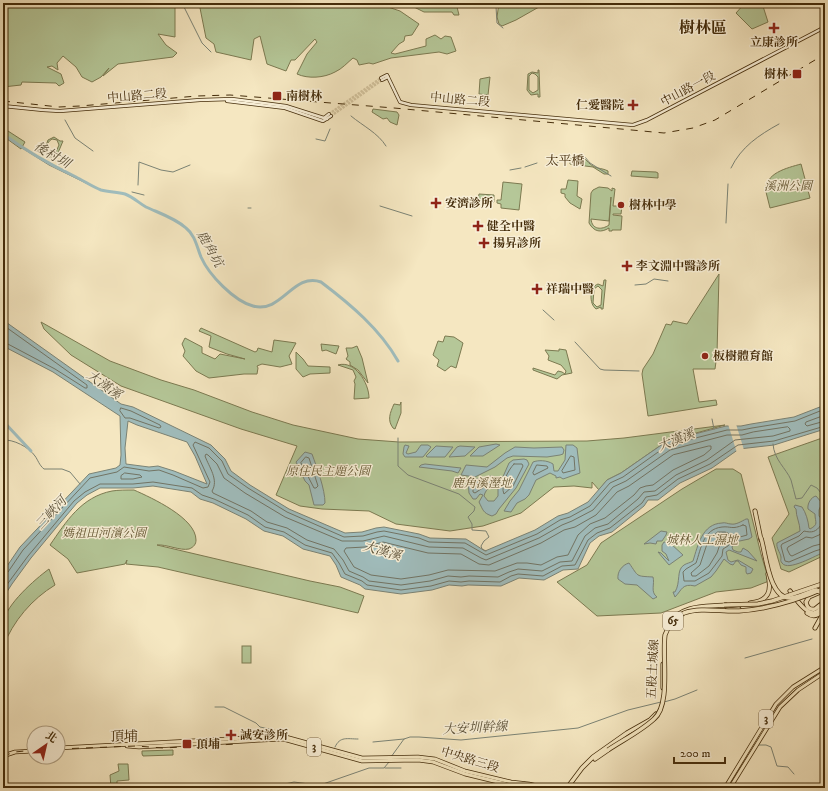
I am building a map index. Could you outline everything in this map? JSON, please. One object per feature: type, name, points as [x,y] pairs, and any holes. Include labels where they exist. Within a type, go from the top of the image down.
[{"type":"highway","points":[[755,511],[774,588],[780,595],[786,598],[792,598],[825,588]]},
{"type":"highway","points":[[724,605],[760,601],[769,592],[770,582],[761,538]]},
{"type":"highway","name":"五股土城線","points":[[568,788],[582,768],[597,755],[630,731],[650,720],[658,711],[663,699],[664,637],[670,622],[682,612],[690,608],[758,604],[772,601],[825,582]]},
{"type":"highway","points":[[824,597],[817,609],[813,610],[808,608],[806,602],[808,599],[818,594],[825,588]]},
{"type":"highway","name":"五股土城線","points":[[597,755],[652,721],[660,712],[664,699],[665,638],[672,622],[682,614],[720,610],[740,611],[768,607],[809,595],[825,588]]},
{"type":"highway","points":[[720,610],[773,604],[814,591],[821,592],[824,597]]},
{"type":"highway","points":[[790,592],[806,610],[814,613],[820,609],[824,597]]},
{"type":"highway","points":[[798,601],[810,616],[818,614],[825,606]]},
{"type":"highway","points":[[815,628],[825,610]]},
{"type":"highway","points":[[597,755],[663,713]]},
{"type":"main road","name":"中山路一段","points":[[549,117],[627,125],[637,124],[648,120],[825,27]]},
{"type":"main road","name":"中山路二段","points":[[382,79],[387,76],[400,102],[411,105],[549,117]]},
{"type":"main road","name":"中山路二段","points":[[3,106],[43,110],[68,110],[209,100],[250,103],[285,108],[325,119],[330,115]]},
{"type":"main road","name":"3","points":[[725,788],[776,704],[794,687],[825,667]]},
{"type":"main road","name":"3","points":[[730,788],[780,707],[798,690],[825,672]]},
{"type":"main road","name":"3","points":[[66,749],[126,746],[139,747],[278,739],[362,760],[389,759]]},
{"type":"main road","points":[[3,755],[14,750],[26,750]]},
{"type":"main road","name":"中央路三段","points":[[389,759],[418,757],[435,758],[465,771],[511,782],[530,784],[546,788]]},
{"type":"main road","name":"中央路三段","points":[[389,759],[433,762],[465,774],[501,783],[534,788]]},
{"type":"green space","points":[[3,3],[175,3],[175,37],[158,34],[166,45],[177,53],[173,57],[118,64],[103,76],[109,68],[101,77],[92,82],[82,77],[76,67],[63,56],[57,63],[58,70],[52,66],[47,67],[61,74],[64,83],[59,86],[56,83],[22,82],[21,85],[3,87]]},
{"type":"green space","points":[[199,3],[379,3],[400,11],[419,24],[412,35],[405,36],[404,41],[391,53],[395,54],[426,46],[426,39],[435,35],[441,39],[445,36],[451,37],[456,51],[447,54],[439,52],[391,58],[373,64],[369,63],[359,65],[357,60],[353,58],[340,69],[331,74],[321,77],[306,77],[297,74],[307,54],[317,42],[315,39],[295,60],[291,60],[286,71],[267,64],[260,36],[254,39],[251,60],[216,52],[214,44],[206,38]]},
{"type":"green space","points":[[406,3],[456,3],[459,15],[454,15],[452,12],[424,12]]},
{"type":"green space","points":[[499,3],[546,3],[502,26],[499,24],[497,17]]},
{"type":"green space","points":[[745,3],[762,3],[768,22],[752,29],[736,13]]},
{"type":"green space","points":[[539,70],[540,97],[538,97],[538,94],[531,95],[527,90],[528,74],[532,72],[538,73]],"holes":[[[532,73],[538,77],[538,90],[533,93],[529,90],[529,76]]]},
{"type":"green space","points":[[490,77],[488,95],[479,94],[480,79]]},
{"type":"green space","points":[[373,109],[397,112],[399,115],[397,125],[390,122],[387,118],[383,119],[372,112]]},
{"type":"green space","points":[[3,131],[5,133],[8,131],[25,142],[21,149],[3,136]]},
{"type":"green space","points":[[54,137],[60,141],[63,141],[55,160],[54,157],[47,157],[44,151],[48,140]],"holes":[[[52,139],[57,140],[59,145],[55,154],[50,156],[46,152],[46,146]]]},
{"type":"green space","points":[[575,157],[584,158],[594,167],[608,171],[608,174],[604,174],[593,167],[570,164],[570,159]]},
{"type":"green space","name":"溪洲公園","points":[[801,164],[810,198],[770,208],[766,192],[766,186],[769,180],[778,172]]},
{"type":"green space","points":[[632,171],[656,172],[658,173],[658,178],[631,176]]},
{"type":"green space","points":[[568,180],[578,181],[577,196],[582,199],[580,209],[570,203],[565,197],[565,194],[561,193],[561,189],[566,189]]},
{"type":"green space","points":[[503,182],[522,184],[519,210],[501,208],[501,204],[497,203],[497,200],[501,200]]},
{"type":"green space","points":[[599,187],[608,188],[612,191],[612,188],[615,189],[613,206],[622,206],[621,214],[613,215],[622,216],[621,230],[609,231],[609,228],[603,231],[598,231],[591,226],[589,223],[591,193]],"holes":[[[611,197],[609,225],[603,228],[598,228],[593,225],[591,219],[609,221]]]},
{"type":"green space","points":[[479,194],[494,195],[494,202],[478,200]]},
{"type":"green space","points":[[719,274],[717,354],[715,369],[693,369],[699,402],[716,400],[717,405],[648,416],[642,374],[643,369],[653,354],[666,324],[671,325],[673,321],[687,324]]},
{"type":"green space","points":[[604,280],[606,280],[603,309],[601,309],[601,307],[596,309],[591,300],[593,288],[598,284],[603,286]],"holes":[[[598,286],[602,290],[601,305],[597,307],[593,303],[594,289]]]},
{"type":"green space","points":[[41,322],[110,361],[161,380],[293,425],[358,439],[399,442],[587,441],[624,438],[725,425],[667,441],[621,473],[607,480],[599,490],[592,482],[592,488],[574,486],[554,487],[521,513],[483,526],[450,531],[396,524],[369,511],[322,509],[300,506],[276,495],[297,446],[241,429],[121,386],[71,355],[44,329]]},
{"type":"green space","points":[[201,328],[255,352],[258,348],[272,352],[274,340],[296,343],[289,356],[292,364],[280,367],[262,364],[257,366],[257,374],[209,378],[196,371],[183,356],[185,351],[182,344],[185,338],[202,347],[202,353],[215,359],[220,354],[245,359],[209,347],[211,336],[199,331]]},
{"type":"green space","points":[[445,336],[454,337],[463,343],[456,368],[451,366],[445,371],[437,366],[439,360],[433,355],[438,341],[443,342]]},
{"type":"green space","points":[[321,344],[339,346],[336,354],[326,350],[322,351]]},
{"type":"green space","points":[[357,346],[362,358],[368,383],[358,370],[350,365],[350,362],[346,359],[348,356],[346,348]]},
{"type":"green space","points":[[559,349],[566,350],[572,373],[562,375],[557,379],[533,370],[533,368],[555,375],[558,371],[565,374],[566,371],[561,365],[548,360],[549,356],[545,350],[559,351]]},
{"type":"green space","points":[[296,352],[308,366],[330,367],[330,373],[310,374],[303,377],[296,369]]},
{"type":"green space","points":[[344,364],[350,366],[360,374],[367,386],[369,398],[354,399],[354,381],[356,377],[353,370],[338,365]]},
{"type":"green space","points":[[401,402],[401,413],[395,429],[390,422],[390,413],[394,404],[400,405]]},
{"type":"green space","points":[[825,437],[825,555],[789,572],[781,569],[772,538],[789,514],[768,457]]},
{"type":"green space","name":"城林人工濕地","points":[[716,469],[733,469],[741,474],[769,581],[751,588],[716,592],[661,613],[597,616],[557,582],[587,565],[601,543],[682,489]]},
{"type":"green space","name":"媽祖田河濱公園","points":[[134,490],[162,504],[181,517],[189,524],[194,532],[196,540],[196,543],[189,549],[157,545],[340,587],[364,596],[358,613],[158,567],[126,564],[127,560],[125,564],[77,573],[68,559],[50,545],[68,519],[91,499],[112,491]]},
{"type":"green space","points":[[49,569],[55,585],[39,597],[24,612],[12,628],[3,647],[2,625],[10,608],[15,600],[36,579]]},
{"type":"green space","points":[[242,646],[251,646],[251,663],[242,663]]},
{"type":"green space","points":[[173,750],[173,755],[143,756],[142,754],[142,751]]},
{"type":"green space","points":[[118,764],[128,764],[129,780],[117,781],[117,788],[111,788],[110,775],[119,771]]},
{"type":"water","name":"大漢溪","points":[[3,320],[121,404],[133,407],[211,445],[225,459],[231,471],[250,485],[289,509],[345,533],[362,532],[384,527],[419,534],[430,538],[466,539],[485,551],[535,530],[558,516],[568,513],[588,502],[607,480],[621,473],[667,441],[726,426],[741,426],[794,417],[825,405],[825,429],[774,445],[739,449],[712,468],[680,483],[658,500],[648,500],[644,506],[612,532],[599,536],[590,543],[578,569],[563,570],[544,580],[519,578],[501,586],[449,585],[432,590],[401,594],[365,589],[360,585],[341,577],[330,556],[303,549],[283,536],[264,531],[246,519],[213,503],[200,499],[191,492],[153,486],[133,488],[100,488],[87,495],[77,503],[31,558],[3,598],[3,572],[20,547],[89,474],[116,468],[120,465],[121,455],[120,416],[53,372],[3,346]],"holes":[[[128,421],[187,442],[195,456],[207,484],[158,466],[149,467],[126,464],[125,448]]]},
{"type":"water","points":[[496,444],[500,445],[483,456],[470,456],[479,447]]},
{"type":"water","points":[[405,445],[409,446],[406,453],[408,454],[416,452],[421,445],[428,445],[431,447],[423,457],[405,457],[403,454]]},
{"type":"water","points":[[566,445],[573,445],[577,448],[580,473],[563,479],[560,477],[556,478],[556,476],[550,473],[536,480],[529,495],[525,499],[517,503],[511,512],[504,511],[519,490],[533,462],[548,462],[553,464],[554,471],[558,471],[565,460]]},
{"type":"water","points":[[436,446],[453,447],[445,457],[427,457],[426,456]]},
{"type":"water","points":[[457,447],[475,447],[465,456],[449,457]]},
{"type":"water","points":[[515,447],[562,447],[564,450],[563,454],[547,457],[513,456],[475,477],[461,475],[466,465],[487,467]]},
{"type":"water","points":[[305,452],[312,454],[325,497],[325,503],[323,505],[314,505],[309,485],[305,481],[296,462]]},
{"type":"water","points":[[513,460],[527,460],[529,464],[516,488],[496,514],[492,516],[487,514],[479,502],[483,495],[480,494],[476,499],[473,499],[469,493],[468,481],[493,476],[492,483],[484,496],[488,501],[494,501],[498,496],[498,488],[509,463]]},
{"type":"water","points":[[425,464],[461,468],[458,473],[419,467]]},
{"type":"water","points":[[816,496],[822,503],[819,510],[819,516],[825,523],[825,552],[790,566],[785,565],[781,561],[777,543],[800,531],[796,509],[794,507],[795,505],[802,507],[807,517],[809,528],[810,529],[815,526],[815,514],[808,509],[808,507],[811,499]]},
{"type":"water","points":[[748,519],[752,537],[735,542],[732,547],[733,550],[738,552],[741,552],[743,548],[748,551],[757,561],[729,550],[726,552],[728,560],[731,562],[738,560],[753,569],[751,573],[747,574],[746,567],[741,565],[738,561],[736,561],[733,565],[724,559],[711,577],[695,586],[685,586],[675,597],[673,592],[675,592],[677,588],[680,570],[684,565],[693,561],[699,542],[705,531],[715,524],[735,524]]},
{"type":"water","points":[[661,531],[667,532],[662,541],[657,541],[656,544],[644,544]]},
{"type":"water","points":[[664,542],[670,543],[683,555],[669,565],[658,552],[669,561],[666,554],[662,551],[662,545]]},
{"type":"water","points":[[629,563],[638,575],[653,577],[653,590],[657,597],[653,599],[637,585],[625,584],[618,579],[620,569]]},
{"type":"pier","points":[[728,424],[736,424],[744,450],[737,453]]},
{"type":"waterway","points":[[182,3],[202,43],[211,52]]},
{"type":"waterway","points":[[497,3],[497,23],[503,28]]},
{"type":"waterway","points":[[351,116],[375,133],[386,146]]},
{"type":"waterway","points":[[65,120],[75,138],[93,151]]},
{"type":"waterway","points":[[731,168],[740,154],[751,142],[779,124]]},
{"type":"waterway","points":[[316,139],[325,141],[330,129]]},
{"type":"waterway","name":"鹿角坑","points":[[3,134],[57,168],[101,190],[125,194],[146,207],[182,224],[192,234],[201,257],[210,272],[230,293],[246,303],[253,306],[263,307],[272,304],[303,283],[311,280],[321,282],[364,318],[391,349],[398,361]]},
{"type":"waterway","name":"後村圳","points":[[3,136],[49,165],[94,187]]},
{"type":"waterway","points":[[549,162],[557,163],[566,158],[584,156],[590,163],[611,176]]},
{"type":"waterway","points":[[138,185],[139,162],[161,170],[173,172],[190,165]]},
{"type":"waterway","points":[[525,167],[537,163]]},
{"type":"waterway","points":[[510,170],[521,168]]},
{"type":"waterway","points":[[726,223],[728,184]]},
{"type":"waterway","points":[[132,192],[144,195]]},
{"type":"waterway","points":[[380,206],[412,216]]},
{"type":"waterway","points":[[635,285],[646,284],[654,279],[668,281]]},
{"type":"waterway","points":[[543,310],[554,320]]},
{"type":"waterway","points":[[575,342],[600,369],[639,371]]},
{"type":"waterway","points":[[712,419],[714,429]]},
{"type":"waterway","points":[[3,421],[31,451]]},
{"type":"waterway","name":"鹿角坑","points":[[398,438],[398,466],[408,475],[459,494],[475,507],[474,511],[468,517],[472,524],[472,530],[486,531],[489,537],[481,546],[482,549],[486,551]]},
{"type":"waterway","points":[[3,440],[16,442],[25,447],[32,453],[44,469],[62,469],[70,472],[80,484]]},
{"type":"waterway","points":[[773,444],[776,455],[791,480],[796,499],[802,498],[811,485],[817,488],[825,498]]},
{"type":"waterway","name":"大安圳幹線","points":[[745,658],[812,639]]},
{"type":"waterway","name":"大安圳幹線","points":[[664,702],[697,690]]},
{"type":"waterway","name":"大安圳幹線","points":[[391,757],[404,739],[410,737],[461,740],[578,728],[628,710],[661,702]]},
{"type":"waterway","points":[[215,707],[224,707],[256,723],[260,727],[274,730]]},
{"type":"waterway","points":[[335,747],[339,741],[358,739]]},
{"type":"waterway","points":[[373,742],[404,739]]},
{"type":"waterway","points":[[758,745],[766,745],[771,747],[777,766],[788,767],[794,774]]},
{"type":"waterway","name":"大安圳幹線","points":[[267,788],[294,782],[323,784],[369,768],[384,768],[389,762]]},
{"type":"waterway","points":[[385,768],[401,768]]},
{"type":"tunnel","points":[[329,114],[381,78]]},
{"type":"tunnel","points":[[331,116],[382,80]]},
{"type":"railway","points":[[3,101],[59,107],[197,96],[230,95],[394,108],[664,133],[693,128],[715,120],[825,54]]},
{"type":"railway","points":[[66,749],[136,746],[163,748],[237,744]]},
{"type":"railway","points":[[3,756],[15,752],[26,751]]},
{"type":"place","name":"立康診所","points":[[774,28]]},
{"type":"place","name":"樹林","points":[[797,74]]},
{"type":"place","name":"南樹林","points":[[277,96]]},
{"type":"place","name":"仁愛醫院","points":[[633,105]]},
{"type":"place","name":"安濟診所","points":[[436,203]]},
{"type":"place","name":"樹林中學","points":[[621,205]]},
{"type":"place","name":"健全中醫","points":[[478,226]]},
{"type":"place","name":"揚昇診所","points":[[484,243]]},
{"type":"place","name":"李文淵中醫診所","points":[[627,266]]},
{"type":"place","name":"祥瑞中醫","points":[[537,289]]},
{"type":"place","name":"板樹體育館","points":[[705,356]]},
{"type":"place","name":"誠安診所","points":[[231,735]]},
{"type":"place","name":"頂埔","points":[[187,744]]},
{"type":"district","name":"樹林區","points":[[703,28]]},
{"type":"district","name":"太平橋","points":[[565,161]]},
{"type":"district","name":"頂埔","points":[[124,737]]},
{"type":"park label","name":"原住民主題公園","points":[[328,471]]},
{"type":"park label","name":"鹿角溪溼地","points":[[482,483]]},
{"type":"water label","name":"三峽河","points":[[51,513]]}]
